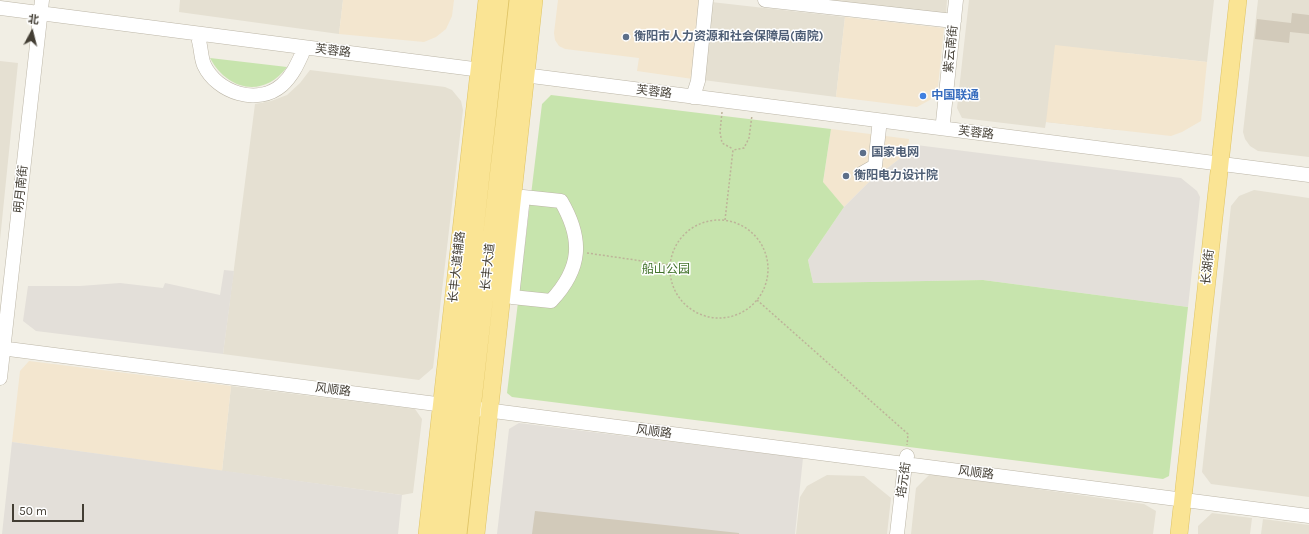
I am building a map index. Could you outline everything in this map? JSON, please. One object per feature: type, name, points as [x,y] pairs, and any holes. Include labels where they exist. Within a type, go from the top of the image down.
[{"type":"main road","points":[[485,74],[487,0]]},
{"type":"main road","name":"长丰大道","points":[[442,534],[457,403],[485,74],[500,0]]},
{"type":"main road","name":"长丰大道","points":[[458,534],[457,403],[518,78],[518,0]]},
{"type":"main road","points":[[476,534],[490,407],[518,78],[534,0]]},
{"type":"main road","name":"长湖街","points":[[1178,534],[1180,495],[1216,167],[1232,0]]},
{"type":"main road","name":"长湖街","points":[[1216,167],[1238,0]]},
{"type":"main road","points":[[427,534],[457,403]]},
{"type":"main road","name":"长湖街","points":[[1172,534],[1180,495]]},
{"type":"street","points":[[696,97],[706,0]]},
{"type":"street","points":[[765,0],[954,21]]},
{"type":"street","name":"紫云南街","points":[[944,122],[956,0]]},
{"type":"street","name":"芙蓉路","points":[[0,8],[41,11],[485,74]]},
{"type":"street","name":"芙蓉路","points":[[0,15],[41,11],[199,41],[302,54],[696,97],[1216,167],[1309,182]]},
{"type":"street","name":"明月南街","points":[[0,378],[2,345],[41,11]]},
{"type":"street","points":[[199,41],[204,64],[212,77],[223,87],[239,94],[252,96],[268,93],[281,86],[292,75],[302,54]]},
{"type":"street","name":"芙蓉路","points":[[518,78],[723,108],[879,128],[1216,167],[1309,175]]},
{"type":"street","points":[[861,174],[875,166],[879,128]]},
{"type":"street","points":[[523,197],[560,201],[575,229],[575,252],[570,275],[562,289],[551,301],[512,297],[523,197]]},
{"type":"street","name":"风顺路","points":[[2,345],[1180,495],[1309,516]]},
{"type":"street","name":"培元街","points":[[897,534],[907,461]]},
{"type":"street","name":"培元街","points":[[901,534],[907,461]]},
{"type":"street","name":"风顺路","points":[[1180,495],[1309,506]]},
{"type":"path","points":[[723,108],[720,132],[722,143],[733,150],[744,148],[749,138],[752,112]]},
{"type":"path","points":[[725,220],[733,150]]},
{"type":"path","points":[[725,220],[738,224],[752,233],[761,243],[768,264],[765,286],[757,300],[750,308],[729,317],[713,318],[696,313],[682,302],[673,286],[670,265],[673,251],[684,235],[702,223],[725,220]]},
{"type":"path","points":[[575,252],[670,265]]},
{"type":"path","points":[[757,300],[908,434],[907,461]]},
{"type":"shaded area","points":[[180,0],[343,0],[339,34],[179,12]]},
{"type":"shaded area","points":[[343,0],[454,0],[452,16],[446,29],[436,37],[424,42],[339,34]]},
{"type":"shaded area","name":"衡阳市人力资源和社会保障局(南院)","points":[[558,0],[701,0],[693,79],[637,71],[639,58],[565,49],[559,46],[555,40],[554,33]]},
{"type":"shaded area","points":[[815,0],[947,0],[946,15]]},
{"type":"shaded area","points":[[969,0],[1214,0],[1207,62],[1126,53],[1118,130],[1046,122],[1045,128],[962,118],[957,108]]},
{"type":"shaded area","points":[[1258,0],[1309,0],[1309,157],[1258,151],[1250,146],[1245,139],[1243,132]]},
{"type":"shaded area","points":[[711,2],[845,17],[836,97],[703,80]]},
{"type":"shaded area","points":[[845,17],[944,28],[937,96],[917,107],[836,97]]},
{"type":"shaded area","points":[[1055,45],[1207,62],[1201,121],[1182,132],[1171,136],[1046,122]]},
{"type":"shaded area","points":[[0,61],[18,63],[0,240]]},
{"type":"shaded area","points":[[310,70],[445,87],[452,90],[461,101],[463,110],[433,368],[419,380],[223,354],[255,104],[271,101],[287,95],[300,83]]},
{"type":"shaded area","points":[[831,129],[909,139],[907,153],[868,183],[844,207],[823,183]]},
{"type":"shaded area","points":[[908,144],[1181,178],[1197,191],[1200,197],[1188,307],[983,280],[813,283],[808,260],[844,207],[868,183],[907,153]]},
{"type":"shaded area","points":[[1254,190],[1309,198],[1309,497],[1211,484],[1202,472],[1231,206],[1239,196]]},
{"type":"shaded area","points":[[224,270],[234,271],[223,354],[36,331],[23,321],[28,286],[80,286],[120,283],[163,288],[165,283],[220,295]]},
{"type":"shaded area","points":[[29,361],[231,386],[222,471],[12,442],[20,371]]},
{"type":"shaded area","points":[[231,386],[415,409],[422,419],[413,493],[402,495],[222,471]]},
{"type":"shaded area","points":[[519,423],[803,458],[795,534],[497,534],[509,429]]},
{"type":"shaded area","points":[[12,442],[402,495],[398,534],[2,534]]},
{"type":"shaded area","points":[[930,474],[1144,504],[1156,511],[1153,534],[911,534],[916,488]]},
{"type":"shaded area","points":[[827,475],[864,476],[891,498],[887,534],[796,534],[800,497],[807,486]]},
{"type":"shaded area","points":[[1212,513],[1252,518],[1250,534],[1198,534],[1198,526]]},
{"type":"shaded area","points":[[1263,519],[1309,525],[1309,534],[1261,534]]},
{"type":"green space","points":[[210,58],[287,67],[267,84],[257,87],[246,86],[236,83],[226,77],[217,69]]},
{"type":"green space","name":"船山公园","points":[[551,95],[831,129],[823,182],[844,207],[808,260],[813,283],[983,280],[1188,307],[1169,476],[1163,479],[512,397],[507,393],[542,104]]},
{"type":"building","points":[[1292,13],[1309,15],[1309,34],[1290,32],[1289,43],[1255,39],[1257,19],[1291,23]]},
{"type":"building","points":[[535,511],[739,533],[739,534],[532,534]]},
{"type":"place","name":"衡阳市人力资源和社会保障局(南院)","points":[[626,37]]},
{"type":"place","name":"中国联通","points":[[923,96]]},
{"type":"place","name":"国家电网","points":[[863,153]]},
{"type":"place","name":"衡阳电力设计院","points":[[846,176]]}]
